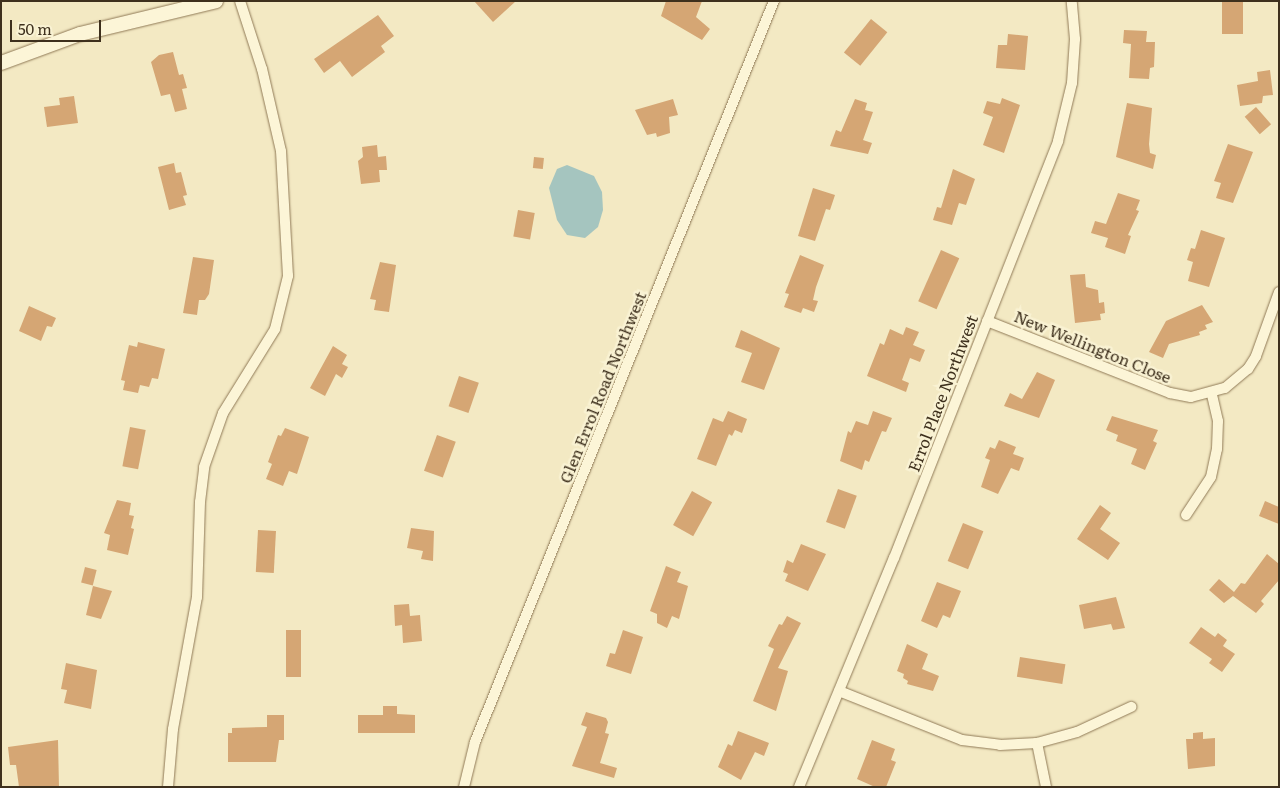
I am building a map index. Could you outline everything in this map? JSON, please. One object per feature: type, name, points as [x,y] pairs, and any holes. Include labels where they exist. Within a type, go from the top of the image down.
[{"type":"street","points":[[1,63],[80,34],[216,1]]},
{"type":"street","points":[[168,787],[173,729],[197,597],[200,502],[204,467],[223,413],[275,330],[288,276],[281,150],[262,69],[240,1]]},
{"type":"street","name":"Glen Errol Road Northwest","points":[[464,787],[475,742],[774,1]]},
{"type":"street","name":"Errol Place Northwest","points":[[799,787],[987,321],[1066,112],[1075,39],[1072,1]]},
{"type":"street","name":"New Wellington Close","points":[[987,321],[1170,394],[1190,397],[1212,394],[1232,384],[1248,369],[1256,356],[1279,292]]},
{"type":"street","points":[[1186,515],[1211,477],[1217,449],[1218,421],[1212,394]]},
{"type":"street","points":[[839,691],[962,740],[1000,745],[1037,743],[1076,732],[1131,707]]},
{"type":"street","points":[[1037,743],[1046,787]]},
{"type":"water","points":[[567,165],[594,176],[602,192],[603,210],[598,227],[585,238],[567,235],[557,220],[549,188],[557,169]]},
{"type":"building","points":[[474,1],[516,1],[493,22]]},
{"type":"building","points":[[666,1],[702,1],[696,17],[710,29],[702,40],[661,16]]},
{"type":"building","points":[[1222,1],[1243,1],[1243,34],[1222,34]]},
{"type":"building","points":[[378,15],[394,36],[381,46],[385,52],[352,77],[340,61],[324,73],[314,59]]},
{"type":"building","points":[[871,19],[887,32],[860,66],[844,52]]},
{"type":"building","points":[[1124,30],[1147,31],[1146,42],[1155,42],[1154,67],[1150,68],[1149,79],[1129,78],[1131,44],[1123,43]]},
{"type":"building","points":[[1008,34],[1028,36],[1025,70],[996,68],[998,45],[1007,45]]},
{"type":"building","points":[[173,52],[179,75],[183,74],[187,88],[182,89],[187,109],[175,112],[170,94],[161,96],[151,62],[159,55]]},
{"type":"building","points":[[1270,70],[1273,95],[1263,96],[1262,103],[1240,106],[1237,85],[1258,81],[1257,72]]},
{"type":"building","points":[[74,96],[78,123],[47,127],[44,107],[60,105],[59,98]]},
{"type":"building","points":[[1002,98],[1020,105],[1004,153],[983,145],[993,117],[983,113],[987,101],[1000,104]]},
{"type":"building","points":[[673,99],[678,115],[669,117],[670,133],[657,137],[656,133],[647,135],[635,110]]},
{"type":"building","points":[[855,99],[867,103],[865,110],[873,112],[863,140],[872,143],[868,154],[830,146],[836,130],[841,132]]},
{"type":"building","points":[[1127,103],[1152,108],[1149,144],[1150,153],[1156,155],[1153,169],[1116,157]]},
{"type":"building","points":[[1256,107],[1271,124],[1260,134],[1245,117]]},
{"type":"building","points":[[1228,144],[1253,152],[1233,203],[1216,198],[1221,183],[1214,181]]},
{"type":"building","points":[[377,145],[378,157],[386,156],[387,170],[379,170],[380,182],[361,184],[358,161],[363,157],[362,147]]},
{"type":"building","points":[[534,157],[544,158],[543,169],[533,168]]},
{"type":"building","points":[[174,163],[176,173],[181,172],[187,195],[183,196],[186,205],[169,210],[158,167]]},
{"type":"building","points":[[953,169],[975,179],[966,205],[959,203],[952,225],[933,220],[937,207],[941,208]]},
{"type":"building","points":[[813,188],[835,195],[830,210],[826,209],[815,241],[798,236]]},
{"type":"building","points":[[1118,193],[1140,200],[1136,210],[1139,211],[1128,235],[1131,236],[1125,254],[1105,247],[1108,238],[1091,233],[1095,221],[1106,224]]},
{"type":"building","points":[[518,210],[535,213],[530,240],[513,237]]},
{"type":"building","points":[[1201,230],[1225,238],[1209,287],[1188,281],[1193,262],[1187,260],[1191,248],[1195,249]]},
{"type":"building","points":[[941,250],[959,258],[936,309],[918,301]]},
{"type":"building","points":[[800,255],[824,265],[813,300],[818,301],[814,312],[803,308],[801,313],[784,307],[789,294],[785,293]]},
{"type":"building","points":[[193,257],[214,260],[209,294],[205,300],[199,300],[197,315],[183,313]]},
{"type":"building","points":[[380,262],[396,265],[389,312],[374,310],[376,300],[370,299]]},
{"type":"building","points":[[1085,274],[1086,287],[1098,290],[1099,303],[1104,302],[1105,313],[1100,314],[1101,320],[1075,323],[1070,275]]},
{"type":"building","points":[[1202,305],[1213,322],[1205,325],[1207,329],[1199,332],[1200,335],[1169,344],[1163,358],[1149,352],[1166,321]]},
{"type":"building","points":[[29,306],[56,318],[52,327],[47,326],[41,341],[19,331]]},
{"type":"building","points":[[906,327],[919,332],[913,345],[925,350],[920,362],[910,358],[902,380],[909,383],[906,392],[867,376],[880,343],[884,345],[890,329],[903,335]]},
{"type":"building","points":[[741,330],[780,348],[764,390],[741,382],[752,353],[735,347]]},
{"type":"building","points":[[138,342],[165,349],[158,379],[152,378],[149,387],[140,385],[138,393],[123,390],[125,381],[121,380],[129,345],[137,347]]},
{"type":"building","points":[[333,346],[347,355],[342,364],[348,367],[342,378],[336,374],[325,396],[310,388]]},
{"type":"building","points":[[1037,372],[1055,380],[1039,418],[1004,406],[1010,393],[1022,399]]},
{"type":"building","points":[[459,376],[479,383],[468,413],[449,406]]},
{"type":"building","points":[[728,411],[747,419],[742,433],[735,430],[732,436],[729,434],[716,466],[697,459],[713,418],[723,422]]},
{"type":"building","points":[[873,411],[892,418],[886,432],[882,431],[869,462],[865,460],[862,470],[840,461],[848,431],[851,433],[856,421],[868,425]]},
{"type":"building","points":[[1112,416],[1158,430],[1153,441],[1157,443],[1145,470],[1131,464],[1137,449],[1116,441],[1118,435],[1106,430]]},
{"type":"building","points":[[130,427],[146,430],[138,469],[122,466]]},
{"type":"building","points":[[285,428],[309,437],[297,474],[289,471],[283,486],[266,479],[272,464],[268,462],[278,435],[281,436]]},
{"type":"building","points":[[437,435],[456,442],[443,478],[424,471]]},
{"type":"building","points":[[999,440],[1016,447],[1013,454],[1024,458],[1019,471],[1011,468],[998,494],[981,487],[990,460],[985,458],[990,447],[995,449]]},
{"type":"building","points":[[838,489],[857,496],[845,529],[826,522]]},
{"type":"building","points":[[692,491],[712,502],[693,536],[673,525]]},
{"type":"building","points":[[117,500],[131,503],[129,515],[134,516],[131,528],[134,529],[128,555],[107,550],[110,535],[104,533]]},
{"type":"building","points":[[1265,501],[1279,507],[1279,524],[1259,516]]},
{"type":"building","points":[[1100,505],[1111,513],[1100,529],[1120,543],[1108,560],[1077,539]]},
{"type":"building","points":[[963,523],[983,531],[968,569],[948,561]]},
{"type":"building","points":[[411,528],[434,531],[433,561],[421,559],[423,551],[407,548]]},
{"type":"building","points":[[258,530],[276,531],[274,573],[256,572]]},
{"type":"building","points":[[801,544],[826,554],[808,591],[785,581],[788,574],[783,572],[787,560],[793,563]]},
{"type":"building","points":[[1267,554],[1279,564],[1279,580],[1261,601],[1264,604],[1256,613],[1233,596],[1224,603],[1209,590],[1219,579],[1234,592],[1241,583],[1245,584]]},
{"type":"building","points":[[666,566],[681,572],[677,582],[688,586],[679,619],[672,616],[667,628],[657,623],[657,614],[650,611]]},
{"type":"building","points":[[85,567],[97,570],[93,585],[81,583]]},
{"type":"building","points":[[937,582],[961,591],[950,618],[943,615],[937,628],[921,621]]},
{"type":"building","points":[[93,586],[112,591],[101,619],[86,615]]},
{"type":"building","points":[[1116,597],[1125,628],[1113,630],[1111,624],[1084,629],[1079,605]]},
{"type":"building","points":[[409,604],[410,616],[420,615],[422,641],[403,643],[402,625],[395,626],[394,605]]},
{"type":"building","points":[[787,616],[801,623],[778,668],[788,671],[776,711],[753,701],[774,649],[768,646],[779,624],[782,625]]},
{"type":"building","points":[[1201,627],[1215,637],[1218,633],[1227,640],[1223,646],[1235,654],[1222,672],[1209,663],[1212,659],[1189,643]]},
{"type":"building","points":[[286,630],[301,630],[301,677],[286,677]]},
{"type":"building","points":[[623,630],[643,637],[631,674],[606,666],[610,653],[615,654]]},
{"type":"building","points":[[907,644],[928,654],[922,669],[939,676],[933,691],[907,684],[908,681],[903,678],[904,674],[897,671]]},
{"type":"building","points":[[1020,657],[1065,664],[1062,684],[1017,677]]},
{"type":"building","points":[[66,663],[97,670],[91,709],[64,703],[67,690],[61,689]]},
{"type":"building","points":[[383,706],[397,706],[397,714],[415,715],[415,733],[358,733],[358,715],[383,715]]},
{"type":"building","points":[[586,712],[606,718],[608,722],[605,733],[609,734],[600,763],[617,768],[614,778],[572,766],[587,727],[581,725]]},
{"type":"building","points":[[267,715],[284,715],[284,740],[279,740],[276,762],[228,762],[228,733],[232,733],[232,728],[267,727]]},
{"type":"building","points":[[738,731],[769,743],[764,756],[755,752],[741,780],[718,767],[728,744],[732,746]]},
{"type":"building","points":[[1203,732],[1203,739],[1215,738],[1215,766],[1188,769],[1186,739],[1193,739],[1193,733]]},
{"type":"building","points":[[58,740],[59,787],[19,787],[16,765],[10,765],[8,747]]},
{"type":"building","points":[[872,740],[895,749],[891,760],[896,762],[886,787],[875,787],[857,779]]}]
